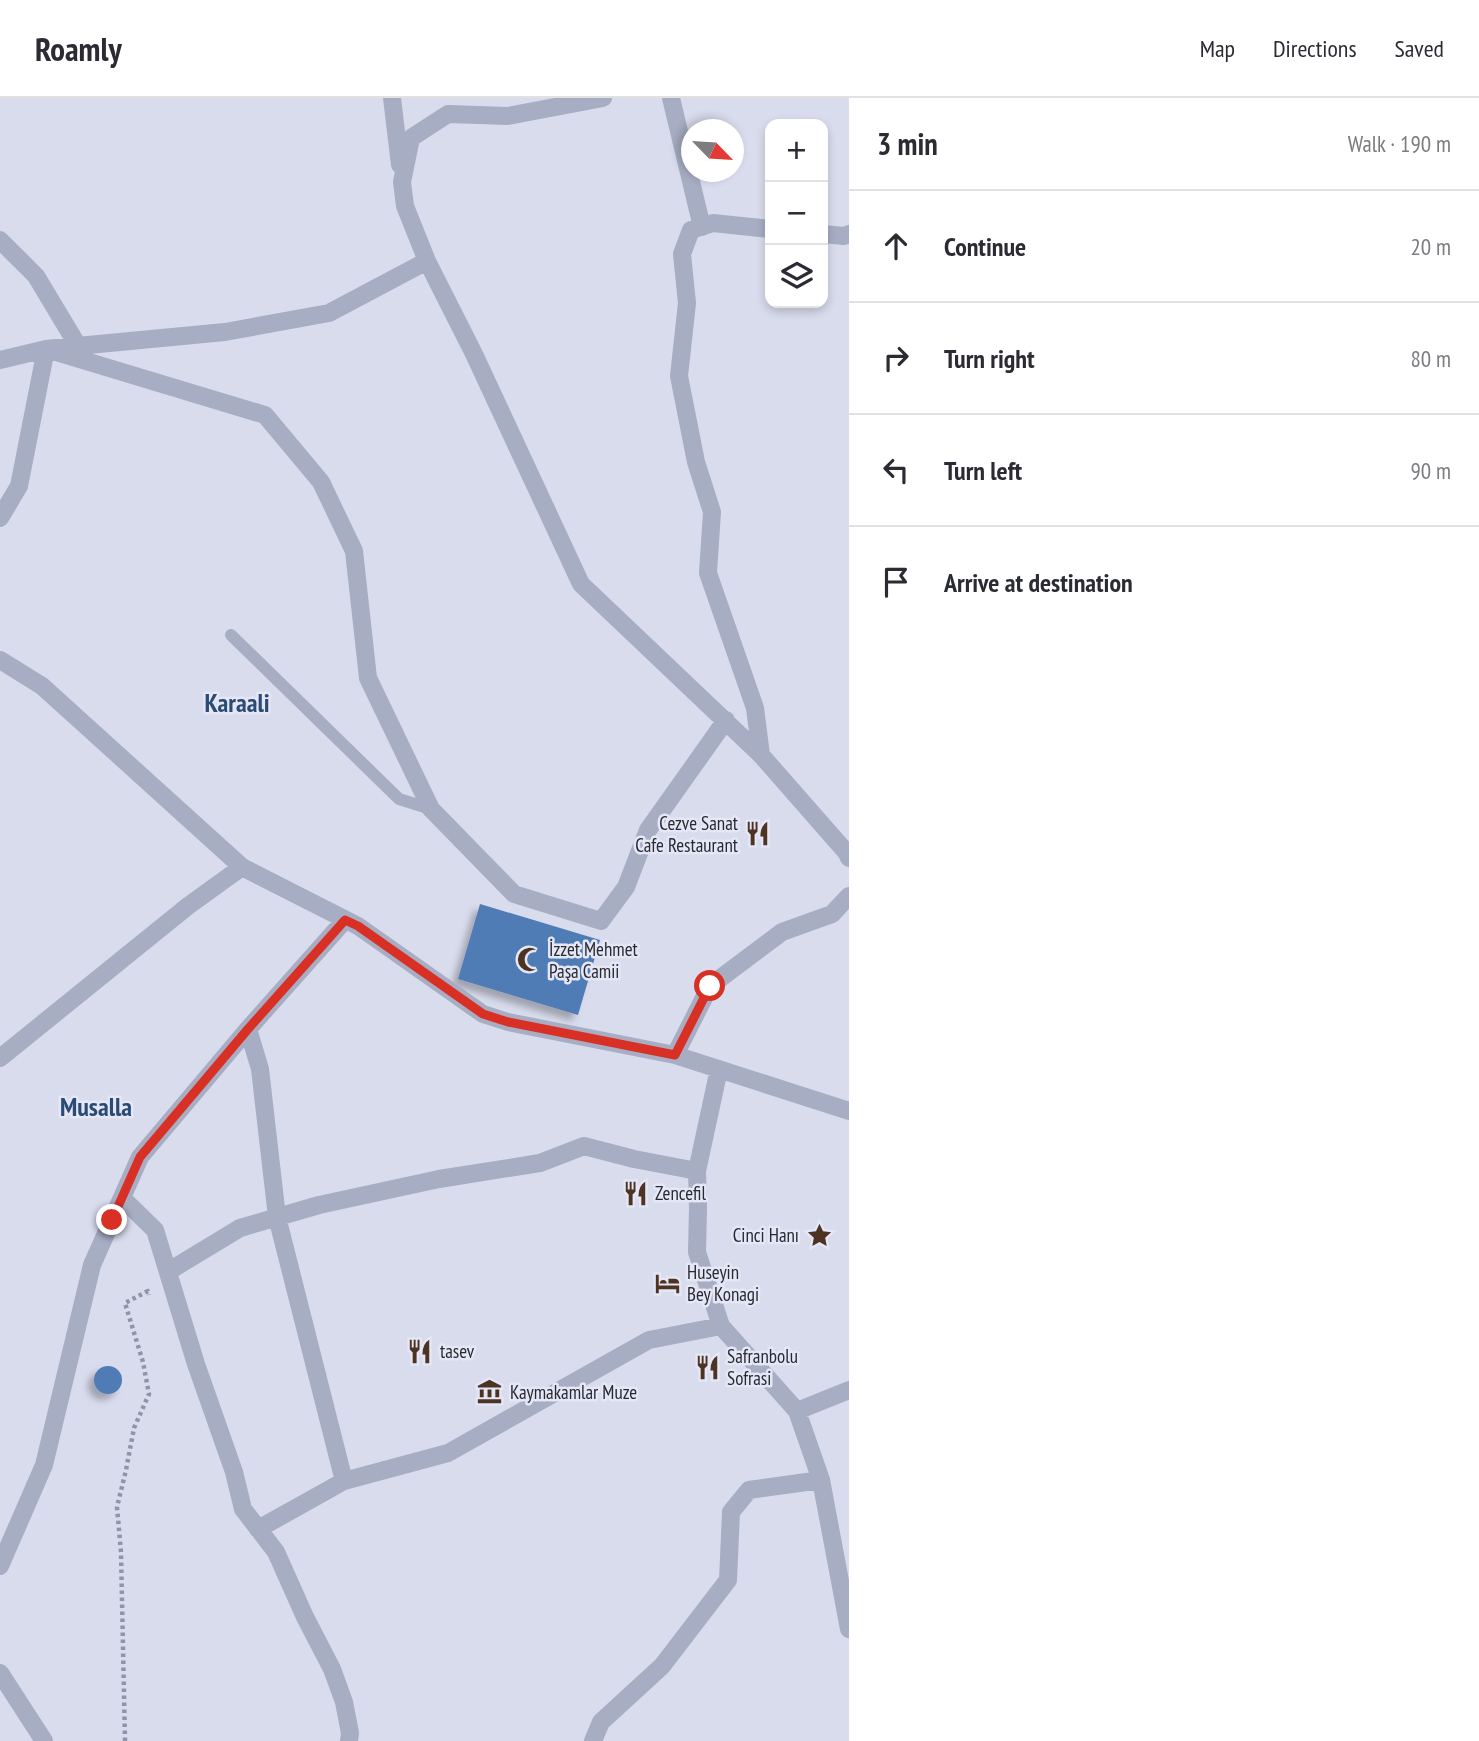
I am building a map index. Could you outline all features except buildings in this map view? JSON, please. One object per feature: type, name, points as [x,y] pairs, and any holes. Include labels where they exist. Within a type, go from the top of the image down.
[{"type":"street","points":[[392,98],[405,206],[426,261],[474,354],[581,584],[761,755],[849,858]]},
{"type":"street","points":[[402,182],[411,138],[448,114],[508,116],[603,98]]},
{"type":"street","points":[[671,98],[702,227]]},
{"type":"street","points":[[761,755],[755,708],[708,573],[712,512],[696,462],[679,376],[687,303],[682,254],[691,230],[713,223],[765,228]]},
{"type":"street","points":[[828,234],[849,234]]},
{"type":"street","points":[[0,240],[36,276],[78,346]]},
{"type":"street","points":[[0,360],[46,349],[225,332],[329,313],[426,261]]},
{"type":"street","points":[[46,349],[265,415],[321,482],[354,551],[368,678],[431,809],[514,894],[601,921],[626,887],[648,830],[726,720]]},
{"type":"street","points":[[0,518],[19,486],[46,349]]},
{"type":"street","points":[[0,660],[41,686],[242,867],[358,926],[483,1014],[508,1022],[675,1055],[849,1111]]},
{"type":"street","points":[[0,1058],[188,906],[242,867]]},
{"type":"street","points":[[675,1055],[710,986],[782,932],[832,914],[849,897]]},
{"type":"street","points":[[0,1566],[44,1465],[92,1265],[140,1157],[345,920]]},
{"type":"street","points":[[248,1029],[260,1069],[277,1217],[344,1481]]},
{"type":"street","points":[[719,1069],[697,1171],[696,1252],[721,1326],[797,1411],[821,1480],[849,1629]]},
{"type":"street","points":[[169,1271],[240,1228],[319,1205],[439,1179],[540,1163],[584,1146],[697,1171]]},
{"type":"street","points":[[122,1198],[155,1230],[196,1364],[234,1472],[243,1509],[276,1552],[304,1617],[332,1670],[344,1702],[349,1741]]},
{"type":"street","points":[[258,1529],[344,1481],[448,1453],[649,1340],[721,1326]]},
{"type":"street","points":[[797,1411],[849,1390]]},
{"type":"street","points":[[593,1741],[601,1722],[662,1666],[728,1580],[731,1512],[749,1490],[821,1480]]},
{"type":"street","points":[[0,1673],[44,1741]]},
{"type":"lane","points":[[231,635],[399,799],[431,809]]},
{"type":"path","points":[[125,1741],[121,1552],[117,1507],[134,1428],[149,1394],[143,1362],[125,1303],[148,1292],[151,1304]]},
{"type":"place","name":"Cezve Sanat Cafe Restaurant","points":[[758,834]]},
{"type":"place","name":"İzzet Mehmet Paşa Camii","points":[[529,960]]},
{"type":"place","name":"Zencefil","points":[[635,1193]]},
{"type":"place","name":"Cinci Hanı","points":[[819,1235]]},
{"type":"place","name":"Huseyin Bey Konagi","points":[[667,1283]]},
{"type":"place","name":"tasev","points":[[420,1351]]},
{"type":"place","name":"Safranbolu Sofrasi","points":[[707,1367]]},
{"type":"place","name":"Kaymakamlar Muze","points":[[490,1392]]},
{"type":"district","name":"Karaali","points":[[237,702]]},
{"type":"district","name":"Musalla","points":[[96,1106]]},
{"type":"route","points":[[112,1220],[140,1157],[345,920],[358,926],[483,1014],[508,1022],[675,1055],[710,986]]}]
